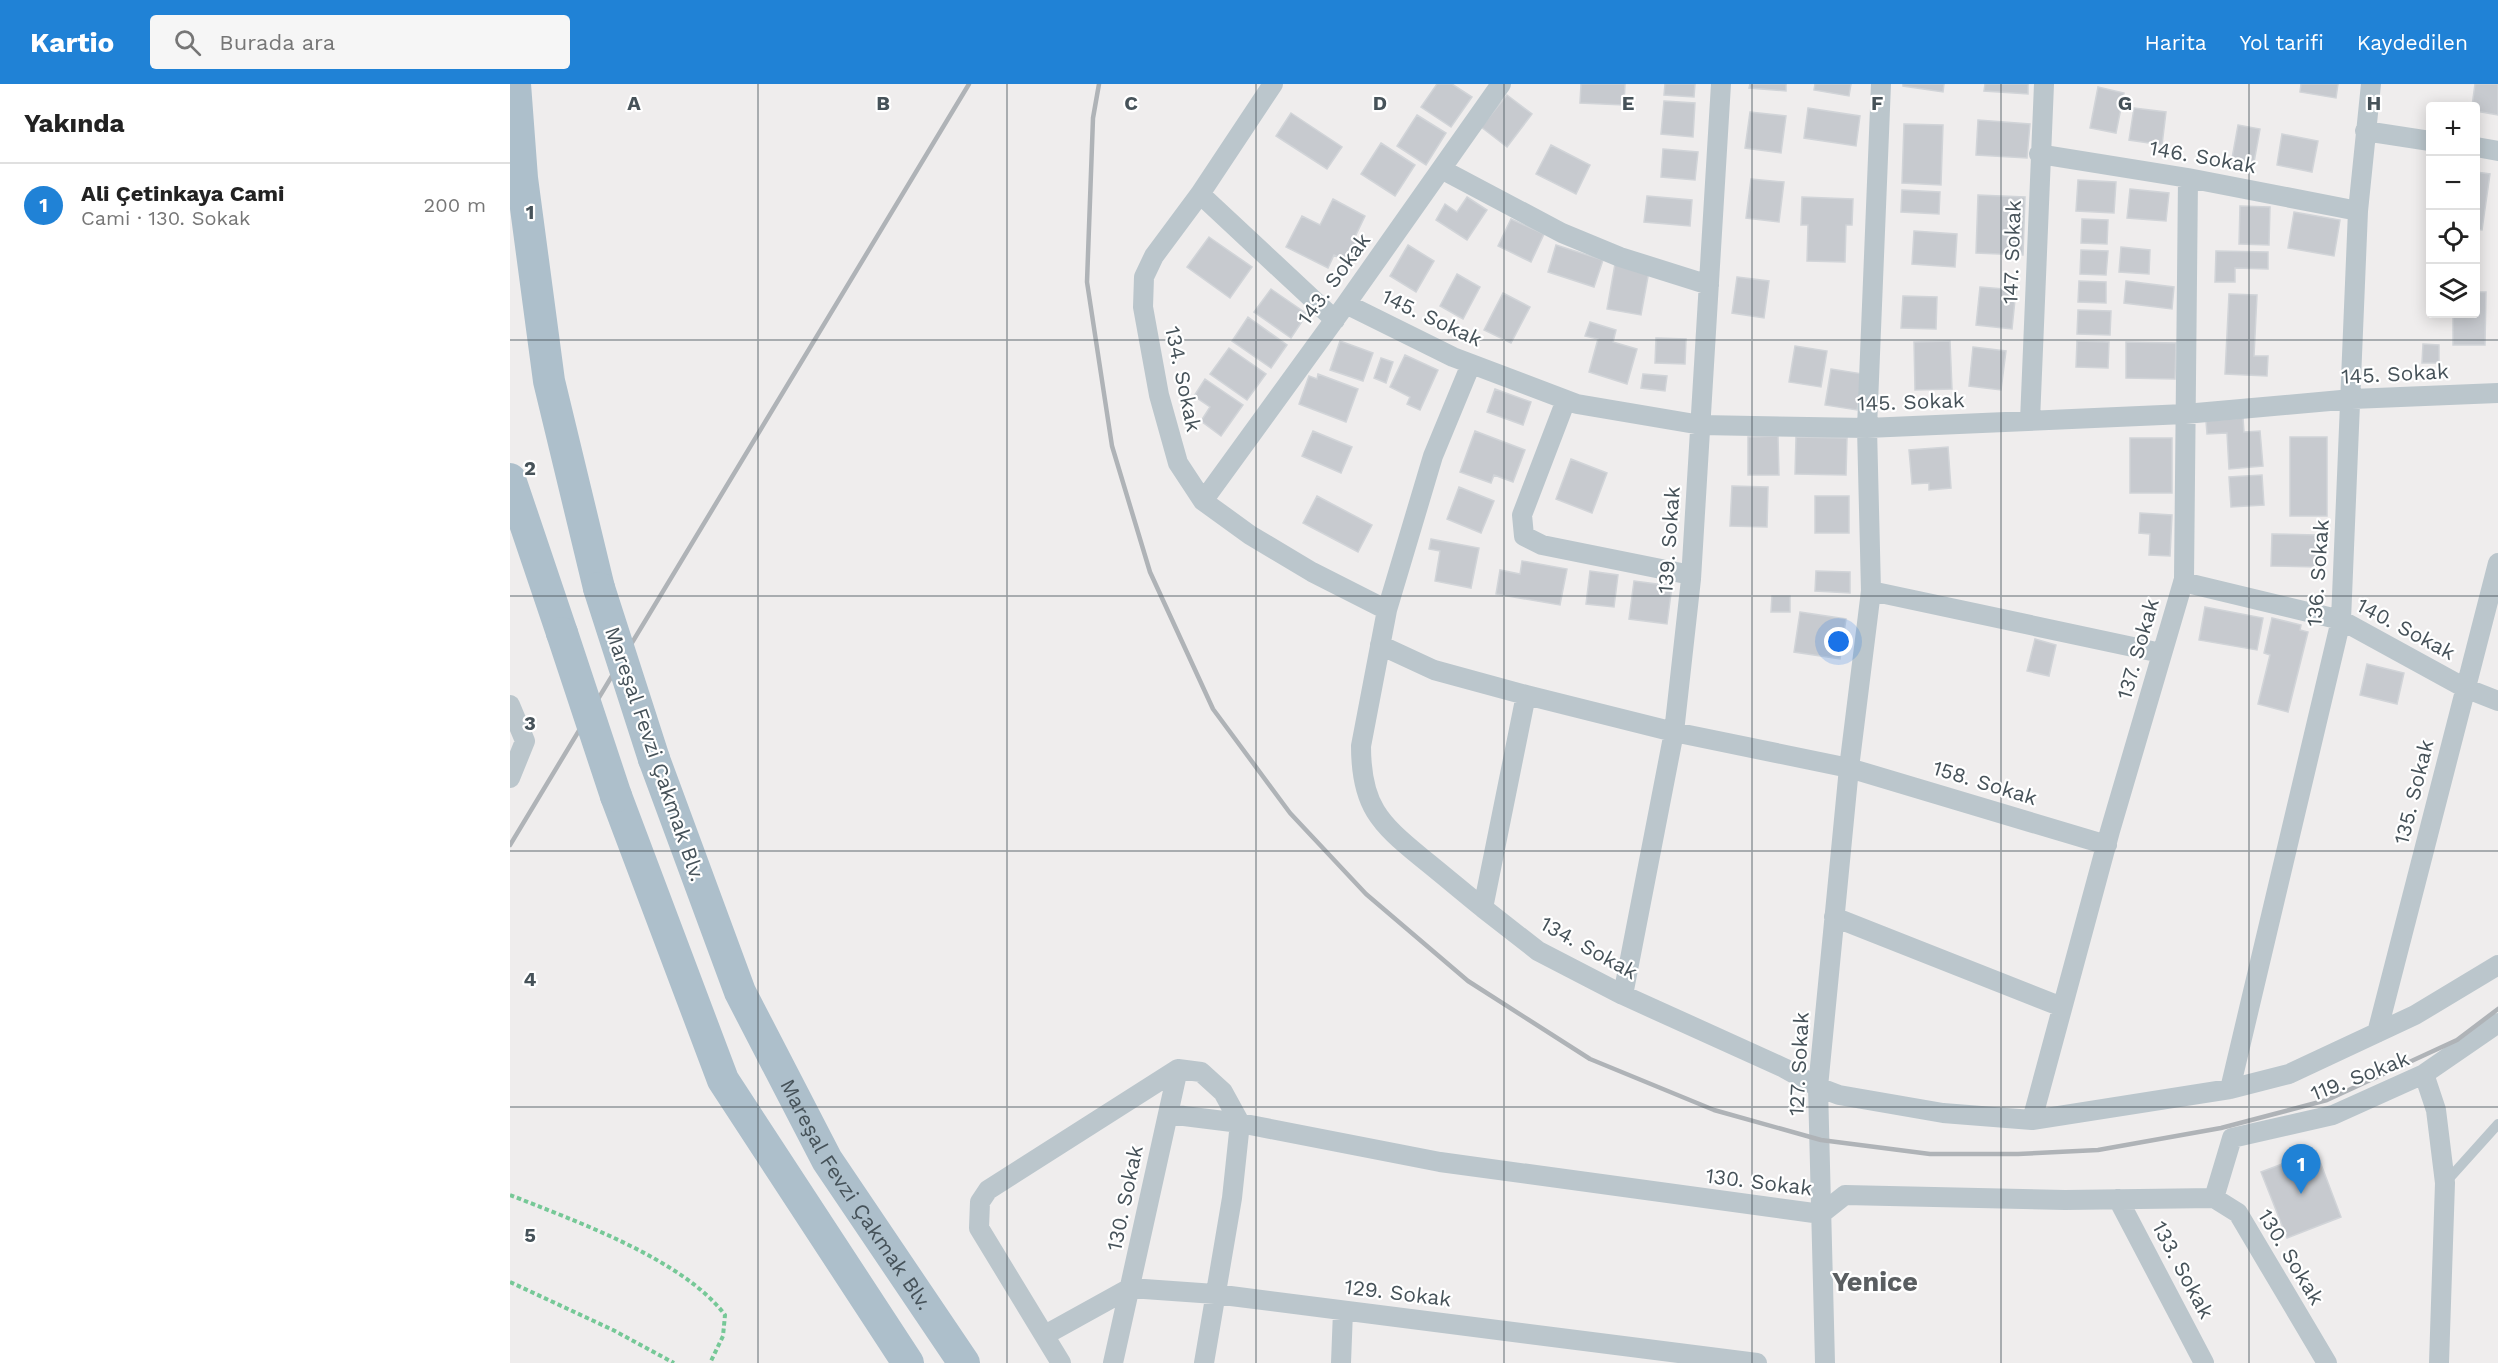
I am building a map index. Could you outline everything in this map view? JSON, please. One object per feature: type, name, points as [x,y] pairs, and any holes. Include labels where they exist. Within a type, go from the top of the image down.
[{"type":"main road","name":"Mareşal Fevzi Çakmak Blv.","points":[[515,84],[516,190],[549,381],[599,588],[654,759],[740,992],[827,1160],[964,1363]]},
{"type":"main road","points":[[510,479],[616,796],[723,1080],[908,1363]]},
{"type":"street","name":"134. Sokak","points":[[1273,84],[1200,194],[1154,256],[1144,277],[1142,290],[1159,395],[1178,463],[1203,501],[1250,535],[1303,567],[1387,610]]},
{"type":"street","name":"143. Sokak","points":[[1203,501],[1443,170],[1501,84]]},
{"type":"street","name":"139. Sokak","points":[[1623,995],[1674,732],[1691,575],[1721,84]]},
{"type":"street","name":"127. Sokak","points":[[1825,1363],[1818,1087],[1849,768],[1871,591],[1867,428],[1881,84]]},
{"type":"street","name":"147. Sokak","points":[[2030,422],[2039,154],[2044,84]]},
{"type":"street","name":"136. Sokak","points":[[2229,1089],[2341,620],[2352,399],[2358,211],[2365,131],[2372,84]]},
{"type":"street","points":[[2365,131],[2426,140]]},
{"type":"street","points":[[2480,148],[2498,151]]},
{"type":"street","name":"146. Sokak","points":[[2039,154],[2188,178],[2358,211]]},
{"type":"street","points":[[1443,170],[1562,233],[1620,257],[1709,285]]},
{"type":"street","name":"137. Sokak","points":[[2032,1120],[2107,845],[2183,582],[2188,178]]},
{"type":"street","name":"145. Sokak","points":[[1200,194],[1341,312],[1576,404],[1701,425],[1867,428],[2030,422],[2185,414],[2352,399],[2498,393]]},
{"type":"street","name":"134. Sokak","points":[[1471,364],[1433,456],[1387,610],[1361,746],[1361,767],[1370,802],[1388,830],[1538,951],[1623,995],[1839,1095],[1943,1113],[2032,1120],[2229,1089],[2289,1074],[2415,1016],[2498,965]]},
{"type":"street","points":[[1566,400],[1522,515],[1524,536],[1542,544],[1691,575]]},
{"type":"street","name":"135. Sokak","points":[[2377,1034],[2498,563]]},
{"type":"street","name":"140. Sokak","points":[[2183,582],[2341,620],[2465,688],[2498,700]]},
{"type":"street","points":[[1871,591],[2161,653]]},
{"type":"street","points":[[1380,645],[1434,670],[1526,695],[1483,908]]},
{"type":"street","name":"158. Sokak","points":[[1526,695],[1674,732],[1849,768],[2107,845]]},
{"type":"street","points":[[510,705],[525,741],[510,778]]},
{"type":"street","points":[[1834,917],[2062,1007]]},
{"type":"street","points":[[2424,1074],[2498,1023]]},
{"type":"street","points":[[1168,1113],[1178,1069]]},
{"type":"street","points":[[1061,1363],[979,1228],[980,1202],[987,1190],[1178,1069],[1201,1072],[1223,1092],[1239,1123],[1232,1198],[1204,1363]]},
{"type":"street","name":"119. Sokak","points":[[2214,1198],[2232,1138],[2333,1114],[2424,1074],[2436,1110],[2445,1183],[2439,1363]]},
{"type":"street","name":"130. Sokak","points":[[1113,1363],[1168,1113],[1239,1123],[1440,1162],[1821,1214],[1845,1195],[2214,1198],[2238,1213],[2327,1363]]},
{"type":"street","name":"133. Sokak","points":[[2118,1199],[2204,1363]]},
{"type":"street","points":[[1045,1335],[1130,1288]]},
{"type":"street","name":"129. Sokak","points":[[1130,1288],[1215,1294],[1757,1363]]},
{"type":"street","points":[[1341,1363],[1343,1311]]},
{"type":"lane","points":[[2445,1183],[2498,1124]]},
{"type":"path","points":[[510,1195],[592,1228],[669,1267],[714,1300],[725,1315],[723,1336],[710,1363]]},
{"type":"path","points":[[510,1282],[614,1330],[674,1363]]},
{"type":"building","points":[[1437,84],[1452,84],[1472,97],[1451,127],[1421,107]]},
{"type":"building","points":[[1581,84],[1625,84],[1624,105],[1580,103]]},
{"type":"building","points":[[1665,84],[1695,84],[1694,97],[1664,95]]},
{"type":"building","points":[[1750,84],[1786,84],[1786,91],[1749,88]]},
{"type":"building","points":[[1815,84],[1851,84],[1849,96],[1814,90]]},
{"type":"building","points":[[1903,84],[1944,84],[1943,92],[1903,86]]},
{"type":"building","points":[[1985,84],[2028,84],[2028,94],[1984,91]]},
{"type":"building","points":[[2301,84],[2338,84],[2336,98],[2300,92]]},
{"type":"building","points":[[2475,84],[2498,84],[2498,115],[2480,112],[2480,102],[2473,102]]},
{"type":"building","points":[[2098,87],[2124,93],[2116,133],[2090,128]]},
{"type":"building","points":[[1507,95],[1532,114],[1507,147],[1481,127]]},
{"type":"building","points":[[1664,101],[1695,103],[1693,137],[1661,134]]},
{"type":"building","points":[[1808,108],[1860,116],[1856,146],[1804,138]]},
{"type":"building","points":[[2134,108],[2166,112],[2162,145],[2129,140]]},
{"type":"building","points":[[1750,112],[1786,116],[1781,153],[1745,148]]},
{"type":"building","points":[[1291,113],[1342,147],[1327,169],[1276,136]]},
{"type":"building","points":[[1417,115],[1446,133],[1426,165],[1397,146]]},
{"type":"building","points":[[1978,120],[2030,124],[2027,158],[1976,155]]},
{"type":"building","points":[[1904,124],[1943,125],[1941,185],[1902,183]]},
{"type":"building","points":[[2238,125],[2260,129],[2253,168],[2231,164]]},
{"type":"building","points":[[2282,134],[2318,141],[2312,172],[2277,165]]},
{"type":"building","points":[[1381,143],[1415,165],[1395,196],[1361,174]]},
{"type":"building","points":[[1551,145],[1590,165],[1576,194],[1536,174]]},
{"type":"building","points":[[1663,149],[1698,152],[1695,180],[1661,177]]},
{"type":"building","points":[[2480,173],[2490,174],[2482,230],[2480,230]]},
{"type":"building","points":[[1751,179],[1784,182],[1779,222],[1746,218]]},
{"type":"building","points":[[2078,180],[2116,182],[2114,213],[2076,211]]},
{"type":"building","points":[[2130,189],[2169,193],[2166,221],[2127,218]]},
{"type":"building","points":[[1902,190],[1940,192],[1939,214],[1901,212]]},
{"type":"building","points":[[1978,195],[2025,197],[2023,255],[1976,253]]},
{"type":"building","points":[[1647,196],[1692,200],[1690,226],[1644,222]]},
{"type":"building","points":[[1467,197],[1487,210],[1467,240],[1436,220],[1445,204],[1457,212]]},
{"type":"building","points":[[1802,197],[1853,199],[1852,225],[1846,225],[1845,262],[1807,261],[1808,225],[1801,225]]},
{"type":"building","points":[[1333,199],[1365,216],[1355,237],[1365,242],[1353,264],[1334,255],[1328,268],[1286,247],[1302,216],[1320,225]]},
{"type":"building","points":[[2240,206],[2270,207],[2269,245],[2239,244]]},
{"type":"building","points":[[2294,212],[2340,220],[2334,256],[2288,248]]},
{"type":"building","points":[[1511,219],[1544,234],[1531,262],[1498,246]]},
{"type":"building","points":[[2082,219],[2108,220],[2107,244],[2081,243]]},
{"type":"building","points":[[1914,231],[1957,234],[1955,267],[1912,264]]},
{"type":"building","points":[[1209,237],[1252,267],[1230,298],[1187,267]]},
{"type":"building","points":[[1408,245],[1434,261],[1416,292],[1390,276]]},
{"type":"building","points":[[1556,245],[1603,260],[1594,287],[1548,272]]},
{"type":"building","points":[[2121,247],[2150,250],[2149,274],[2119,272]]},
{"type":"building","points":[[2081,250],[2108,251],[2106,275],[2080,274]]},
{"type":"building","points":[[2216,251],[2268,252],[2268,269],[2235,268],[2235,282],[2215,282]]},
{"type":"building","points":[[1615,264],[1649,271],[1641,315],[1607,309]]},
{"type":"building","points":[[1457,274],[1480,287],[1463,319],[1440,306]]},
{"type":"building","points":[[1737,277],[1769,281],[1764,318],[1732,313]]},
{"type":"building","points":[[2079,281],[2106,282],[2106,303],[2078,302]]},
{"type":"building","points":[[2126,281],[2174,287],[2172,309],[2124,303]]},
{"type":"building","points":[[1980,287],[2016,290],[2012,329],[1976,325]]},
{"type":"building","points":[[1271,289],[1307,314],[1291,338],[1254,312]]},
{"type":"building","points":[[2480,292],[2486,292],[2485,345],[2453,345],[2453,318],[2480,318]]},
{"type":"building","points":[[1503,293],[1530,307],[1511,343],[1484,330]]},
{"type":"building","points":[[2229,294],[2257,295],[2254,356],[2268,356],[2267,376],[2225,374]]},
{"type":"building","points":[[1903,296],[1937,297],[1936,329],[1901,328]]},
{"type":"building","points":[[2078,310],[2111,311],[2110,335],[2077,334]]},
{"type":"building","points":[[1248,317],[1287,345],[1271,368],[1232,341]]},
{"type":"building","points":[[1590,322],[1616,330],[1613,342],[1637,349],[1627,384],[1589,372],[1598,339],[1585,336]]},
{"type":"building","points":[[1656,338],[1686,339],[1685,364],[1655,363]]},
{"type":"building","points":[[1340,341],[1373,353],[1363,381],[1330,370]]},
{"type":"building","points":[[1950,341],[1952,389],[1915,390],[1914,342]]},
{"type":"building","points":[[2077,341],[2109,342],[2108,368],[2076,367]]},
{"type":"building","points":[[2126,342],[2176,343],[2175,379],[2126,378]]},
{"type":"building","points":[[2423,344],[2439,345],[2439,363],[2422,363]]},
{"type":"building","points":[[1795,346],[1827,351],[1821,387],[1789,382]]},
{"type":"building","points":[[1973,347],[2006,351],[2001,390],[1969,386]]},
{"type":"building","points":[[1229,348],[1266,374],[1247,400],[1210,374]]},
{"type":"building","points":[[1405,355],[1438,370],[1420,410],[1407,404],[1410,397],[1390,387]]},
{"type":"building","points":[[1381,358],[1393,362],[1386,383],[1374,378]]},
{"type":"building","points":[[1831,369],[1863,374],[1857,410],[1825,405]]},
{"type":"building","points":[[1318,374],[1358,389],[1346,422],[1299,404],[1309,376],[1317,379]]},
{"type":"building","points":[[1643,374],[1667,376],[1665,391],[1641,388]]},
{"type":"building","points":[[1205,379],[1243,405],[1221,436],[1201,421],[1210,407],[1194,396]]},
{"type":"building","points":[[1495,389],[1531,402],[1523,425],[1487,412]]},
{"type":"building","points":[[2243,418],[2244,432],[2260,431],[2263,466],[2229,469],[2227,433],[2207,434],[2206,421]]},
{"type":"building","points":[[1313,431],[1352,447],[1341,473],[1302,456]]},
{"type":"building","points":[[1475,431],[1525,450],[1513,482],[1494,475],[1491,483],[1460,472]]},
{"type":"building","points":[[1778,436],[1779,475],[1748,475],[1748,437]]},
{"type":"building","points":[[1796,437],[1847,438],[1846,475],[1795,474]]},
{"type":"building","points":[[2290,437],[2327,437],[2327,516],[2290,516]]},
{"type":"building","points":[[2130,438],[2172,438],[2172,493],[2130,493]]},
{"type":"building","points":[[1948,447],[1951,488],[1929,490],[1929,483],[1912,484],[1909,450]]},
{"type":"building","points":[[1571,459],[1607,473],[1592,513],[1556,499]]},
{"type":"building","points":[[2262,475],[2264,505],[2231,507],[2229,477]]},
{"type":"building","points":[[1732,486],[1768,487],[1767,527],[1730,526]]},
{"type":"building","points":[[1459,487],[1494,501],[1481,533],[1447,519]]},
{"type":"building","points":[[1317,496],[1372,525],[1358,552],[1303,523]]},
{"type":"building","points":[[1815,496],[1849,496],[1849,533],[1815,533]]},
{"type":"building","points":[[2140,513],[2172,515],[2170,556],[2149,555],[2150,534],[2139,533]]},
{"type":"building","points":[[2272,534],[2317,535],[2317,567],[2271,566]]},
{"type":"building","points":[[1431,539],[1479,548],[1471,588],[1435,581],[1440,551],[1429,549]]},
{"type":"building","points":[[1522,561],[1567,569],[1560,605],[1496,594],[1500,570],[1520,574]]},
{"type":"building","points":[[1590,571],[1618,575],[1614,607],[1586,604]]},
{"type":"building","points":[[1816,571],[1850,572],[1850,593],[1815,591]]},
{"type":"building","points":[[1634,581],[1672,586],[1667,624],[1629,619]]},
{"type":"building","points":[[1772,596],[1790,596],[1790,612],[1771,612]]},
{"type":"building","points":[[2205,607],[2263,618],[2257,650],[2199,640]]},
{"type":"building","points":[[1800,612],[1846,619],[1840,659],[1794,652]]},
{"type":"building","points":[[2272,618],[2301,625],[2300,630],[2308,632],[2288,712],[2258,704],[2270,655],[2264,653]]},
{"type":"building","points":[[2035,639],[2056,645],[2049,676],[2027,671]]},
{"type":"building","points":[[2367,664],[2404,673],[2397,704],[2360,695]]},
{"type":"building","points":[[2316,1151],[2341,1217],[2287,1238],[2261,1172]]},
{"type":"railway","points":[[510,845],[969,84]]},
{"type":"railway","points":[[1099,84],[1093,118],[1087,282],[1112,446],[1150,572],[1213,709],[1290,813],[1366,894],[1468,981],[1590,1059],[1714,1110],[1821,1140],[1930,1154],[2018,1154],[2098,1150],[2221,1128],[2327,1100],[2457,1040],[2498,1009]]},
{"type":"place","name":"Ali Çetinkaya Cami","points":[[2301,1194]]},
{"type":"district","name":"Yenice","points":[[1875,1282]]}]
